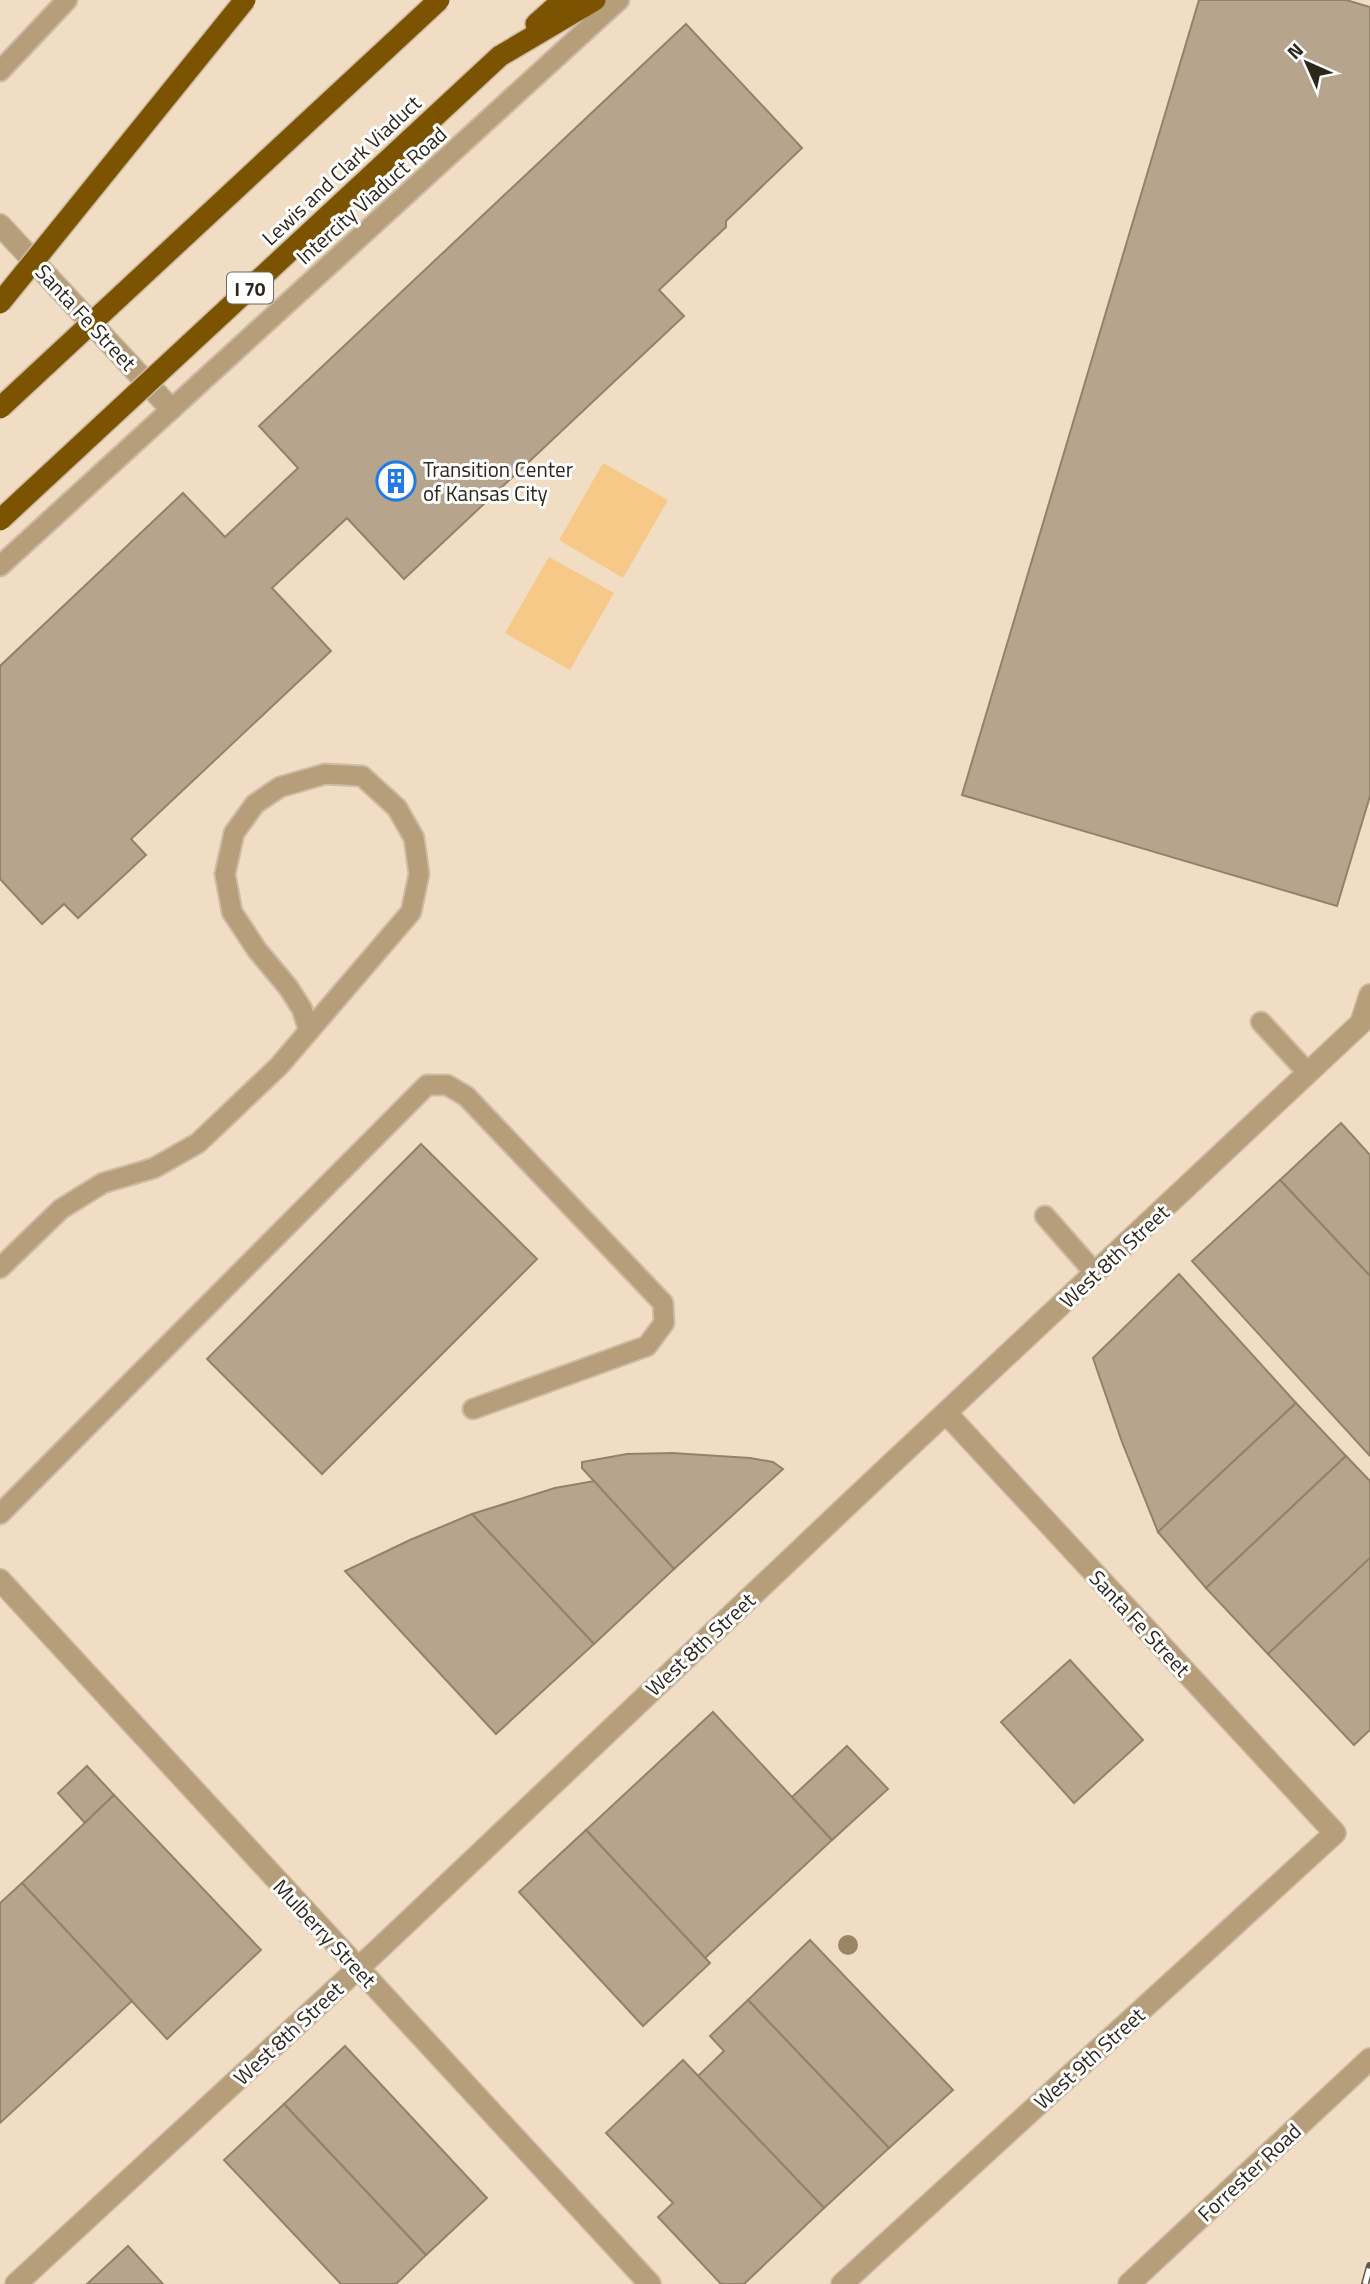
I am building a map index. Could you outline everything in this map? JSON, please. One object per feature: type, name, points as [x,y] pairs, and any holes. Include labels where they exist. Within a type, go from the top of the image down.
[{"type":"highway","points":[[0,303],[245,0]]},
{"type":"highway","points":[[0,408],[439,0]]},
{"type":"highway","name":"I 70","points":[[500,56],[563,0]]},
{"type":"highway","points":[[500,56],[595,0]]},
{"type":"highway","name":"Lewis and Clark Viaduct","points":[[0,520],[500,56]]},
{"type":"street","name":"Santa Fe Street","points":[[1,228],[171,409]]},
{"type":"street","name":"West 8th Street","points":[[16,2284],[358,1968],[1361,1023],[1370,995]]},
{"type":"street","name":"Santa Fe Street","points":[[946,1413],[1335,1833]]},
{"type":"street","name":"Mulberry Street","points":[[0,1580],[650,2284]]},
{"type":"street","name":"West 9th Street","points":[[842,2284],[1335,1833]]},
{"type":"street","name":"Forrester Road","points":[[1129,2284],[1370,2059]]},
{"type":"lane","points":[[0,71],[67,0]]},
{"type":"lane","name":"Intercity Viaduct Road","points":[[0,566],[619,0]]},
{"type":"lane","points":[[0,1268],[61,1209],[103,1183],[154,1168],[198,1143],[279,1066],[309,1031],[411,912],[419,874],[414,838],[397,808],[362,776],[326,774],[280,787],[255,804],[234,833],[225,874],[232,912],[257,950],[288,987],[302,1009],[309,1031]]},
{"type":"lane","points":[[1261,1022],[1308,1073]]},
{"type":"lane","points":[[0,1514],[427,1085],[447,1085],[466,1096],[663,1303],[664,1323],[647,1346],[473,1409]]},
{"type":"lane","points":[[1045,1216],[1095,1273]]},
{"type":"shaded area","points":[[603,463],[668,500],[623,578],[559,540]]},
{"type":"shaded area","points":[[549,557],[614,593],[570,670],[505,633]]},
{"type":"building","points":[[1199,0],[1346,0],[1370,7],[1370,796],[1337,906],[962,795]]},
{"type":"building","name":"Transition Center of Kansas City","points":[[686,24],[802,148],[726,221],[726,227],[659,290],[684,316],[404,579],[347,518],[272,588],[331,651],[131,839],[146,855],[78,918],[64,904],[42,924],[0,879],[0,666],[183,493],[225,537],[298,468],[259,426]]},
{"type":"building","points":[[1341,1123],[1370,1155],[1370,1276],[1280,1180]]},
{"type":"building","points":[[421,1144],[537,1259],[322,1474],[207,1359]]},
{"type":"building","points":[[1280,1180],[1370,1276],[1370,1456],[1192,1261]]},
{"type":"building","points":[[1179,1274],[1296,1403],[1158,1532],[1122,1442],[1093,1358]]},
{"type":"building","points":[[1296,1403],[1346,1456],[1206,1588],[1158,1532]]},
{"type":"building","points":[[672,1453],[750,1458],[773,1462],[783,1469],[674,1569],[582,1468],[582,1462],[627,1454]]},
{"type":"building","points":[[1346,1456],[1370,1481],[1370,1558],[1268,1654],[1206,1588]]},
{"type":"building","points":[[594,1481],[674,1569],[594,1644],[472,1514],[555,1488]]},
{"type":"building","points":[[472,1514],[594,1644],[496,1734],[345,1571]]},
{"type":"building","points":[[1370,1558],[1370,1730],[1354,1745],[1268,1654]]},
{"type":"building","points":[[1070,1660],[1143,1740],[1074,1803],[1001,1722]]},
{"type":"building","points":[[713,1712],[832,1840],[705,1958],[586,1830]]},
{"type":"building","points":[[847,1746],[888,1789],[832,1840],[792,1797]]},
{"type":"building","points":[[87,1766],[114,1795],[85,1823],[58,1793]]},
{"type":"building","points":[[114,1795],[261,1950],[167,2039],[22,1883]]},
{"type":"building","points":[[586,1830],[710,1963],[643,2026],[519,1892]]},
{"type":"building","points":[[22,1883],[132,2001],[0,2123],[0,1903]]},
{"type":"building","points":[[810,1940],[953,2090],[889,2148],[748,2000]]},
{"type":"building","points":[[748,2000],[889,2148],[824,2208],[698,2076],[724,2051],[710,2036]]},
{"type":"building","points":[[345,2046],[487,2198],[426,2255],[284,2104]]},
{"type":"building","points":[[683,2060],[824,2208],[744,2284],[721,2284],[658,2217],[673,2203],[606,2133]]},
{"type":"building","points":[[284,2104],[426,2255],[396,2284],[341,2284],[224,2160]]},
{"type":"building","points":[[128,2246],[163,2284],[87,2284]]},
{"type":"railway","points":[[1365,2284],[1370,2266]]},
{"type":"place","name":"Transition Center of Kansas City","points":[[396,481]]}]
